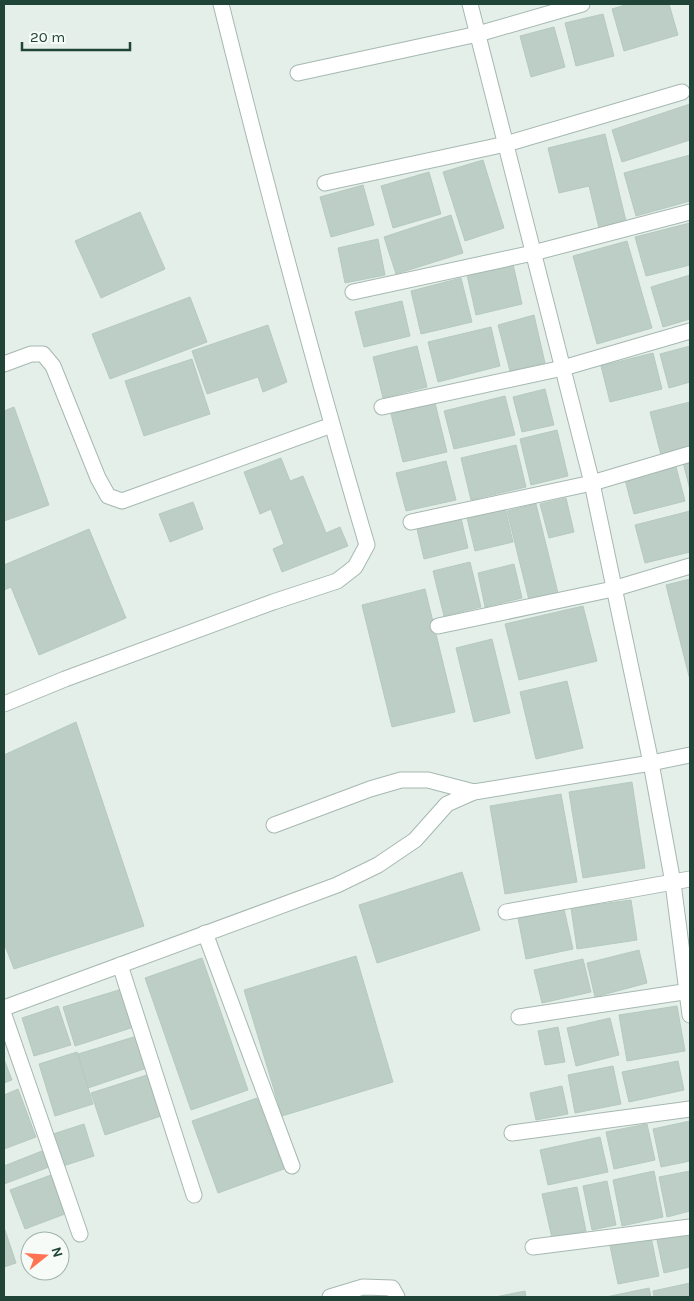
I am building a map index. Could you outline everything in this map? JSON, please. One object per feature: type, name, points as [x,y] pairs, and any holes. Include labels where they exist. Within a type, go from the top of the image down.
[{"type":"street","points":[[4,704],[64,679],[255,608],[337,581],[355,567],[367,545],[332,425],[221,4]]},
{"type":"street","points":[[470,4],[592,483],[651,763],[673,883],[689,991],[690,1015]]},
{"type":"street","points":[[298,73],[478,34],[582,4]]},
{"type":"street","points":[[325,183],[506,144],[682,92]]},
{"type":"street","points":[[353,292],[533,253],[690,212]]},
{"type":"street","points":[[382,407],[563,368],[690,331]]},
{"type":"street","points":[[4,364],[31,354],[43,354],[53,366],[98,478],[108,496],[122,501],[332,425]]},
{"type":"street","points":[[411,522],[592,483],[690,454]]},
{"type":"street","points":[[438,626],[613,589],[690,566]]},
{"type":"street","points":[[4,1008],[337,885],[378,865],[415,840],[447,804],[474,792],[690,755]]},
{"type":"street","points":[[274,825],[370,789],[401,780],[428,780],[474,792]]},
{"type":"street","points":[[506,912],[690,879]]},
{"type":"street","points":[[205,934],[292,1166]]},
{"type":"street","points":[[120,965],[194,1195]]},
{"type":"street","points":[[519,1017],[689,991]]},
{"type":"street","points":[[4,1015],[80,1234]]},
{"type":"street","points":[[512,1132],[690,1109]]},
{"type":"street","points":[[533,1247],[690,1226]]},
{"type":"street","points":[[330,1297],[363,1287],[392,1288],[397,1297]]},
{"type":"building","points":[[629,4],[669,4],[678,35],[624,51],[612,9]]},
{"type":"building","points":[[603,14],[614,56],[576,66],[565,23]]},
{"type":"building","points":[[554,27],[565,67],[531,77],[520,36]]},
{"type":"building","points":[[690,104],[690,140],[622,162],[612,130]]},
{"type":"building","points":[[605,134],[626,221],[599,228],[589,186],[559,193],[548,148]]},
{"type":"building","points":[[690,155],[690,201],[636,216],[624,173]]},
{"type":"building","points":[[483,160],[504,228],[465,241],[443,172]]},
{"type":"building","points":[[429,172],[441,214],[393,228],[381,186]]},
{"type":"building","points":[[363,185],[374,225],[331,237],[320,197]]},
{"type":"building","points":[[140,212],[165,269],[101,298],[75,241]]},
{"type":"building","points":[[451,215],[463,253],[396,274],[384,237]]},
{"type":"building","points":[[690,223],[690,265],[646,276],[635,237]]},
{"type":"building","points":[[378,239],[385,275],[345,283],[338,248]]},
{"type":"building","points":[[627,241],[652,328],[597,344],[573,256]]},
{"type":"building","points":[[513,264],[522,304],[476,315],[467,275]]},
{"type":"building","points":[[690,275],[690,319],[663,327],[651,287]]},
{"type":"building","points":[[461,278],[472,322],[421,334],[411,291]]},
{"type":"building","points":[[190,297],[207,342],[110,379],[92,334]]},
{"type":"building","points":[[402,301],[410,336],[364,347],[355,312]]},
{"type":"building","points":[[534,315],[545,363],[510,371],[498,325]]},
{"type":"building","points":[[268,325],[287,382],[263,392],[258,377],[207,394],[192,351]]},
{"type":"building","points":[[491,327],[500,366],[438,382],[428,342]]},
{"type":"building","points":[[417,346],[427,387],[383,398],[373,357]]},
{"type":"building","points":[[690,346],[690,382],[669,388],[660,354]]},
{"type":"building","points":[[653,353],[662,389],[610,402],[601,366]]},
{"type":"building","points":[[192,359],[210,414],[144,436],[125,381]]},
{"type":"building","points":[[545,389],[554,425],[522,432],[513,397]]},
{"type":"building","points":[[505,396],[515,435],[454,449],[444,411]]},
{"type":"building","points":[[690,402],[690,448],[661,455],[650,412]]},
{"type":"building","points":[[435,403],[447,452],[403,462],[391,414]]},
{"type":"building","points":[[14,407],[49,505],[4,521],[4,411]]},
{"type":"building","points":[[557,430],[568,476],[531,485],[520,439]]},
{"type":"building","points":[[516,445],[526,487],[471,500],[461,458]]},
{"type":"building","points":[[281,458],[290,481],[303,476],[326,533],[340,527],[348,546],[282,572],[273,549],[284,544],[271,509],[260,514],[244,472]]},
{"type":"building","points":[[446,461],[456,500],[406,511],[396,473]]},
{"type":"building","points":[[690,461],[690,490],[683,462]]},
{"type":"building","points":[[675,463],[685,501],[634,514],[624,476]]},
{"type":"building","points":[[566,498],[574,532],[549,538],[540,504]]},
{"type":"building","points":[[193,502],[203,529],[170,542],[159,514]]},
{"type":"building","points":[[536,504],[558,593],[529,600],[507,511]]},
{"type":"building","points":[[505,508],[513,542],[475,551],[467,518]]},
{"type":"building","points":[[690,511],[690,552],[645,563],[635,525]]},
{"type":"building","points":[[461,518],[468,548],[424,559],[417,529]]},
{"type":"building","points":[[89,529],[126,618],[39,655],[11,587],[4,590],[4,565]]},
{"type":"building","points":[[470,562],[481,607],[444,616],[433,571]]},
{"type":"building","points":[[514,564],[522,598],[485,607],[478,573]]},
{"type":"building","points":[[690,579],[690,680],[666,585]]},
{"type":"building","points":[[425,589],[455,712],[392,727],[362,605]]},
{"type":"building","points":[[583,606],[597,661],[519,680],[505,624]]},
{"type":"building","points":[[492,639],[510,713],[474,722],[456,648]]},
{"type":"building","points":[[567,681],[583,748],[536,759],[520,692]]},
{"type":"building","points":[[76,722],[144,926],[14,969],[4,943],[4,755]]},
{"type":"building","points":[[632,782],[645,868],[583,878],[569,792]]},
{"type":"building","points":[[561,794],[577,882],[505,894],[490,806]]},
{"type":"building","points":[[462,872],[480,930],[377,963],[359,905]]},
{"type":"building","points":[[631,900],[637,940],[577,949],[571,908]]},
{"type":"building","points":[[564,909],[573,949],[526,959],[518,918]]},
{"type":"building","points":[[639,950],[647,983],[595,997],[587,963]]},
{"type":"building","points":[[356,956],[393,1082],[282,1116],[244,990]]},
{"type":"building","points":[[202,958],[248,1090],[191,1110],[145,978]]},
{"type":"building","points":[[583,959],[591,992],[542,1003],[534,970]]},
{"type":"building","points":[[122,989],[134,1027],[75,1046],[63,1007]]},
{"type":"building","points":[[58,1006],[71,1045],[34,1056],[22,1018]]},
{"type":"building","points":[[677,1006],[685,1051],[627,1061],[619,1015]]},
{"type":"building","points":[[610,1018],[619,1055],[576,1066],[567,1028]]},
{"type":"building","points":[[558,1027],[565,1062],[545,1065],[538,1031]]},
{"type":"building","points":[[137,1036],[147,1068],[88,1088],[78,1054]]},
{"type":"building","points":[[77,1052],[93,1104],[55,1116],[39,1064]]},
{"type":"building","points":[[4,1059],[12,1080],[4,1083]]},
{"type":"building","points":[[678,1061],[684,1090],[629,1102],[622,1072]]},
{"type":"building","points":[[613,1066],[621,1104],[575,1113],[568,1075]]},
{"type":"building","points":[[150,1074],[164,1115],[105,1135],[91,1093]]},
{"type":"building","points":[[562,1086],[568,1114],[536,1120],[530,1093]]},
{"type":"building","points":[[18,1089],[36,1137],[4,1149],[4,1095]]},
{"type":"building","points":[[257,1098],[284,1169],[218,1193],[192,1121]]},
{"type":"building","points":[[690,1121],[690,1161],[661,1167],[653,1129]]},
{"type":"building","points":[[84,1124],[94,1156],[60,1167],[50,1135]]},
{"type":"building","points":[[647,1124],[655,1160],[614,1169],[606,1132]]},
{"type":"building","points":[[600,1137],[608,1172],[548,1185],[540,1150]]},
{"type":"building","points":[[42,1151],[49,1167],[4,1184],[4,1166]]},
{"type":"building","points":[[654,1171],[663,1217],[622,1226],[613,1180]]},
{"type":"building","points":[[690,1171],[690,1211],[667,1217],[659,1177]]},
{"type":"building","points":[[51,1175],[65,1214],[25,1229],[10,1190]]},
{"type":"building","points":[[607,1181],[616,1225],[592,1230],[583,1186]]},
{"type":"building","points":[[577,1187],[586,1231],[552,1238],[542,1194]]},
{"type":"building","points":[[4,1227],[16,1263],[4,1267]]},
{"type":"building","points":[[690,1233],[690,1267],[664,1273],[657,1240]]},
{"type":"building","points":[[651,1237],[659,1276],[618,1284],[610,1246]]},
{"type":"building","points":[[690,1283],[690,1297],[654,1297],[653,1291]]},
{"type":"building","points":[[649,1288],[651,1297],[606,1297]]},
{"type":"building","points":[[525,1291],[526,1297],[495,1297]]}]
